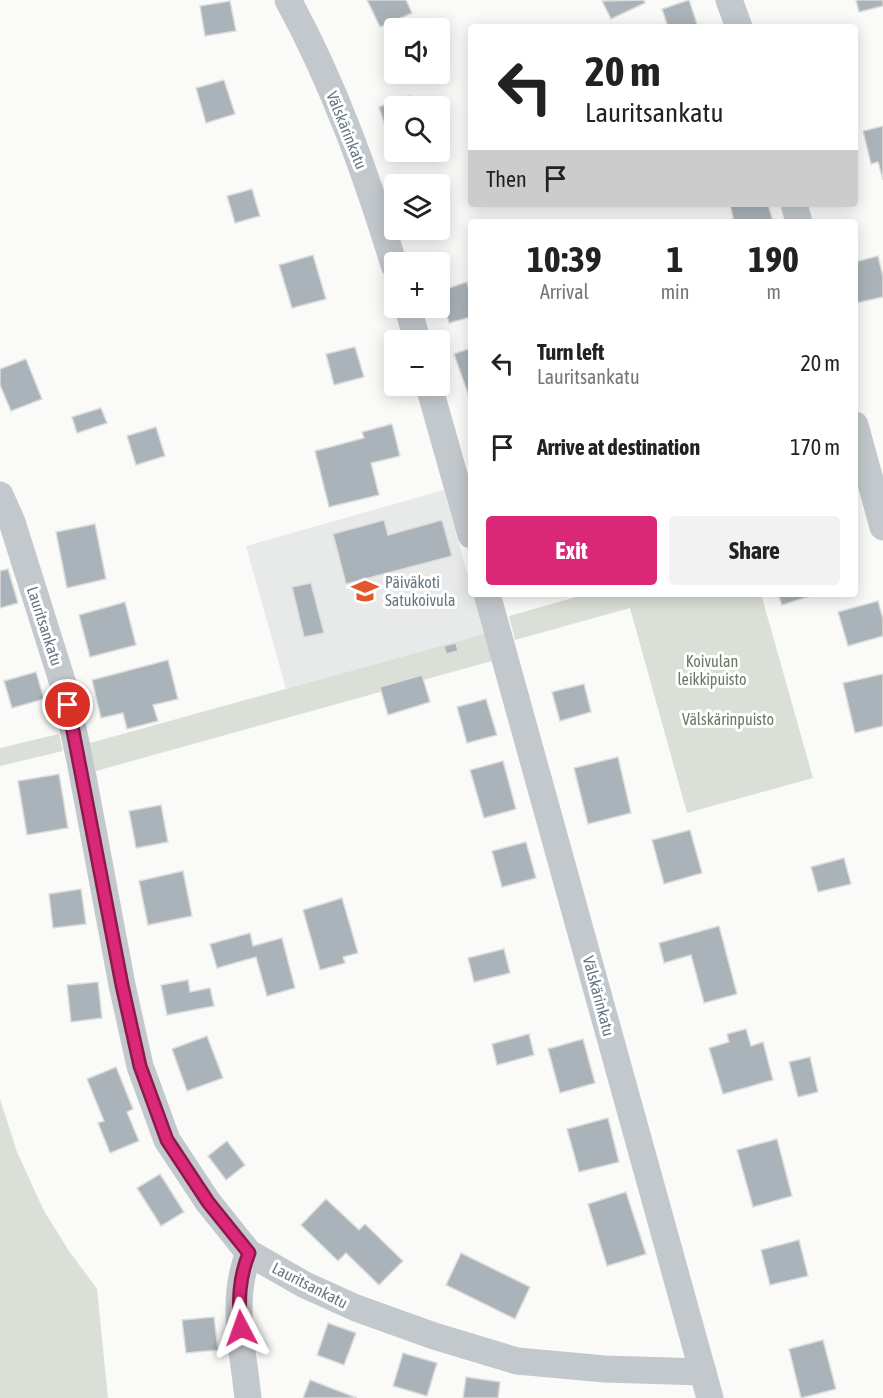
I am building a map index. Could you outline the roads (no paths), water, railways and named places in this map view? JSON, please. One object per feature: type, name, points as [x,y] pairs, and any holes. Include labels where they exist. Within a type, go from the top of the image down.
[{"type":"street","name":"Välskärinkatu","points":[[288,0],[339,105],[374,199],[390,252]]},
{"type":"street","points":[[729,0],[738,24]]},
{"type":"street","points":[[432,396],[468,524]]},
{"type":"street","points":[[858,436],[883,527]]},
{"type":"street","name":"Lauritsankatu","points":[[0,495],[12,522],[64,687],[140,1066],[167,1140],[208,1202],[249,1253],[305,1285],[356,1308],[434,1336],[517,1361],[606,1369],[703,1372]]},
{"type":"street","name":"Välskärinkatu","points":[[489,597],[710,1398]]},
{"type":"street","points":[[248,1398],[238,1305],[240,1284],[249,1253]]},
{"type":"place","name":"Päiväkoti Satukoivula","points":[[365,591]]},
{"type":"park label","name":"Koivulan leikkipuisto","points":[[712,670]]},
{"type":"park label","name":"Välskärinpuisto","points":[[728,719]]}]
